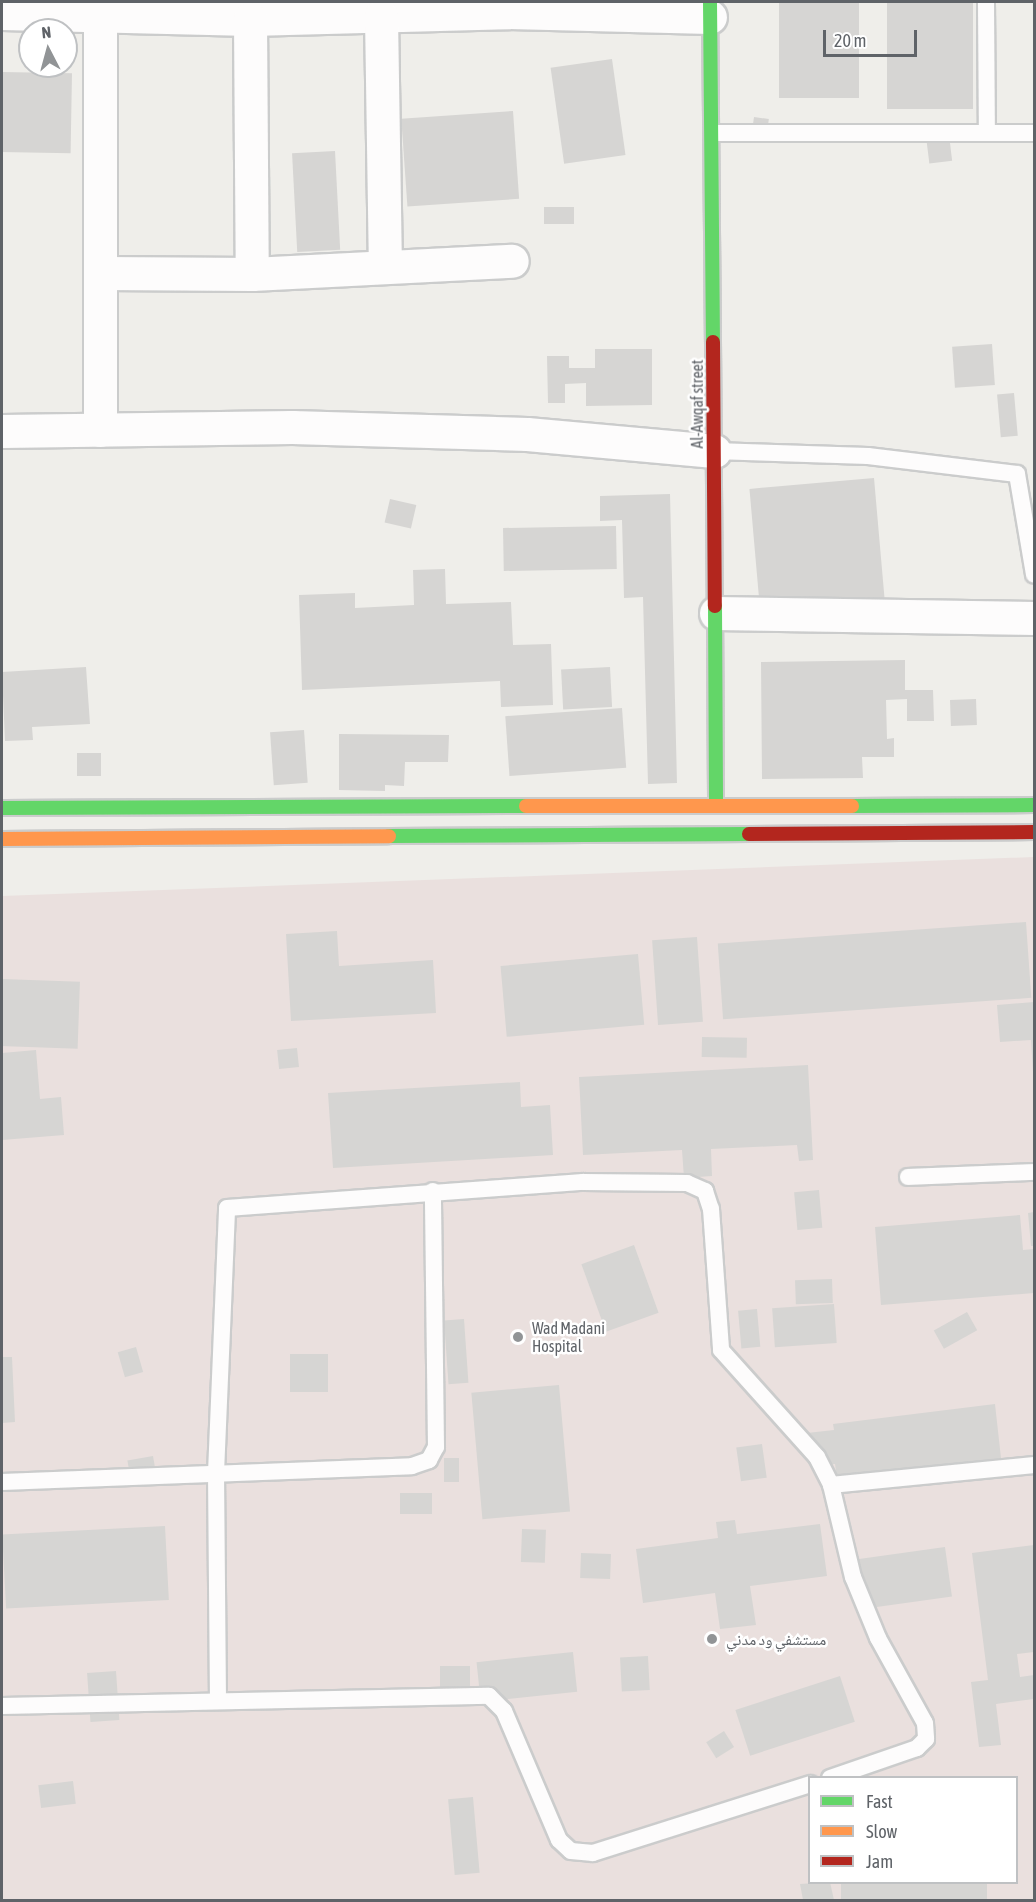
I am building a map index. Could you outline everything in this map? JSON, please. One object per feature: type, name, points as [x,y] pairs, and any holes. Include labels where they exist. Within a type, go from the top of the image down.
[{"type":"main road","name":"Al-Awqaf street","points":[[710,9],[715,133],[716,806]]},
{"type":"main road","points":[[493,837],[494,805]]},
{"type":"main road","points":[[2,808],[1035,805]]},
{"type":"main road","points":[[320,808],[320,837]]},
{"type":"main road","points":[[2,838],[493,837],[1035,832]]},
{"type":"street","points":[[2,13],[119,12],[249,19],[381,16],[509,7],[710,9]]},
{"type":"street","points":[[100,430],[103,273],[119,12]]},
{"type":"street","points":[[381,16],[385,266]]},
{"type":"street","points":[[249,19],[252,274]]},
{"type":"street","points":[[103,273],[252,274],[512,261]]},
{"type":"street","points":[[2,431],[292,427],[527,434],[714,451]]},
{"type":"street","points":[[716,614],[1035,618]]},
{"type":"lane","points":[[986,2],[987,132]]},
{"type":"lane","points":[[715,133],[1035,133]]},
{"type":"lane","points":[[714,451],[868,456],[1017,474],[1035,575]]},
{"type":"lane","points":[[908,1178],[1035,1172]]},
{"type":"lane","points":[[218,1701],[216,1473],[227,1208],[433,1191],[595,1182],[687,1183],[705,1191],[721,1350],[798,1430],[831,1485],[853,1577],[878,1638],[925,1723],[926,1739],[917,1749],[836,1776]]},
{"type":"lane","points":[[2,1482],[412,1466],[429,1460],[436,1447],[433,1191]]},
{"type":"lane","points":[[831,1485],[1035,1465]]},
{"type":"lane","points":[[2,1706],[489,1696],[504,1711],[559,1840],[571,1851],[593,1853],[808,1785]]},
{"type":"shaded area","name":"Wad Madani Hospital","points":[[1034,857],[1034,1900],[2,1900],[2,896]]},
{"type":"building","points":[[779,2],[859,2],[859,98],[779,98]]},
{"type":"building","points":[[887,2],[973,2],[973,109],[887,109]]},
{"type":"building","points":[[612,59],[625,155],[564,164],[551,68]]},
{"type":"building","points":[[2,72],[18,72],[18,78],[72,78],[71,153],[2,152]]},
{"type":"building","points":[[513,111],[519,199],[407,207],[401,119]]},
{"type":"building","points":[[754,117],[769,119],[766,141],[751,139]]},
{"type":"building","points":[[949,135],[952,161],[929,164],[926,138]]},
{"type":"building","points":[[335,151],[340,250],[297,252],[292,153]]},
{"type":"building","points":[[544,207],[574,207],[574,224],[544,224]]},
{"type":"building","points":[[992,344],[995,385],[955,388],[952,347]]},
{"type":"building","points":[[595,349],[652,349],[652,405],[586,406],[586,383],[565,384],[565,403],[548,403],[547,356],[569,356],[569,368],[595,368]]},
{"type":"building","points":[[1014,393],[1018,436],[1001,437],[997,394]]},
{"type":"building","points":[[874,478],[886,615],[762,626],[749,489]]},
{"type":"building","points":[[670,494],[677,783],[648,784],[643,597],[624,598],[622,520],[600,521],[600,496]]},
{"type":"building","points":[[390,499],[416,505],[411,528],[385,522]]},
{"type":"building","points":[[616,526],[617,569],[504,571],[503,528]]},
{"type":"building","points":[[445,569],[446,604],[511,602],[513,645],[551,644],[553,705],[501,707],[500,681],[302,690],[299,595],[355,593],[355,608],[414,605],[413,570]]},
{"type":"building","points":[[905,660],[905,690],[933,690],[934,721],[907,721],[907,699],[886,700],[887,739],[894,738],[894,757],[862,757],[863,778],[762,779],[761,662]]},
{"type":"building","points":[[86,667],[90,724],[32,727],[33,740],[5,741],[2,672]]},
{"type":"building","points":[[610,667],[612,707],[563,710],[561,670]]},
{"type":"building","points":[[976,699],[977,725],[951,726],[950,700]]},
{"type":"building","points":[[622,708],[626,768],[509,776],[505,716]]},
{"type":"building","points":[[304,730],[308,783],[274,785],[270,732]]},
{"type":"building","points":[[339,734],[449,735],[448,762],[405,762],[404,786],[385,785],[385,791],[339,790]]},
{"type":"building","points":[[77,753],[101,753],[101,776],[77,776]]},
{"type":"building","points":[[1026,922],[1031,998],[723,1019],[718,944]]},
{"type":"building","points":[[337,931],[339,966],[433,960],[436,1013],[291,1021],[286,934]]},
{"type":"building","points":[[697,937],[703,1022],[658,1025],[652,940]]},
{"type":"building","points":[[638,954],[644,1025],[507,1037],[501,966]]},
{"type":"building","points":[[2,979],[80,982],[78,1049],[2,1046]]},
{"type":"building","points":[[1034,1002],[1033,1072],[1031,1040],[1000,1042],[997,1005]]},
{"type":"building","points":[[702,1037],[747,1038],[747,1058],[702,1057]]},
{"type":"building","points":[[297,1048],[299,1067],[279,1069],[277,1050]]},
{"type":"building","points":[[36,1050],[40,1099],[61,1097],[64,1135],[2,1140],[2,1053]]},
{"type":"building","points":[[808,1065],[813,1160],[799,1161],[797,1145],[711,1149],[712,1176],[684,1178],[682,1150],[583,1155],[579,1077]]},
{"type":"building","points":[[520,1082],[521,1107],[550,1105],[553,1155],[333,1168],[328,1093]]},
{"type":"building","points":[[819,1190],[822,1228],[797,1230],[794,1192]]},
{"type":"building","points":[[1034,1212],[1034,1246],[1031,1246],[1028,1213]]},
{"type":"building","points":[[1020,1215],[1023,1250],[1034,1249],[1034,1293],[881,1305],[875,1227]]},
{"type":"building","points":[[634,1245],[659,1313],[606,1332],[581,1264]]},
{"type":"building","points":[[832,1279],[833,1303],[796,1304],[795,1280]]},
{"type":"building","points":[[834,1304],[837,1343],[775,1347],[772,1308]]},
{"type":"building","points":[[757,1309],[760,1347],[741,1349],[738,1311]]},
{"type":"building","points":[[967,1312],[977,1330],[944,1349],[934,1330]]},
{"type":"building","points":[[464,1319],[468,1383],[449,1384],[444,1320]]},
{"type":"building","points":[[136,1347],[143,1372],[125,1377],[118,1352]]},
{"type":"building","points":[[290,1354],[328,1354],[328,1392],[290,1392]]},
{"type":"building","points":[[2,1357],[12,1357],[15,1422],[2,1423]]},
{"type":"building","points":[[559,1385],[570,1512],[482,1519],[471,1393]]},
{"type":"building","points":[[995,1404],[1001,1458],[837,1478],[835,1464],[811,1467],[807,1433],[834,1430],[833,1424]]},
{"type":"building","points":[[762,1444],[767,1478],[741,1481],[736,1448]]},
{"type":"building","points":[[153,1456],[156,1473],[130,1477],[127,1461]]},
{"type":"building","points":[[444,1458],[459,1458],[459,1482],[444,1482]]},
{"type":"building","points":[[400,1493],[432,1493],[432,1514],[400,1514]]},
{"type":"building","points":[[735,1520],[737,1534],[820,1524],[827,1576],[750,1586],[756,1625],[720,1629],[715,1593],[643,1603],[636,1549],[718,1538],[716,1522]]},
{"type":"building","points":[[165,1526],[169,1600],[6,1608],[2,1535]]},
{"type":"building","points":[[522,1529],[546,1530],[545,1563],[521,1562]]},
{"type":"building","points":[[1034,1545],[1034,1652],[1017,1654],[1020,1677],[1034,1675],[1034,1699],[996,1704],[1001,1745],[979,1747],[971,1682],[988,1680],[972,1553]]},
{"type":"building","points":[[945,1547],[952,1597],[859,1610],[852,1560]]},
{"type":"building","points":[[581,1553],[611,1554],[610,1579],[580,1578]]},
{"type":"building","points":[[573,1652],[577,1692],[481,1702],[477,1662]]},
{"type":"building","points":[[648,1656],[650,1690],[622,1691],[620,1657]]},
{"type":"building","points":[[440,1666],[470,1666],[470,1697],[440,1697]]},
{"type":"building","points":[[116,1671],[119,1720],[90,1722],[87,1673]]},
{"type":"building","points":[[840,1676],[855,1722],[750,1756],[735,1710]]},
{"type":"building","points":[[724,1731],[734,1747],[716,1758],[706,1742]]},
{"type":"building","points":[[73,1781],[76,1804],[41,1808],[38,1785]]},
{"type":"building","points":[[473,1797],[480,1873],[455,1875],[448,1799]]},
{"type":"building","points":[[800,1884],[830,1884],[834,1900],[803,1900]]},
{"type":"building","points":[[841,1884],[987,1884],[987,1900],[841,1900]]},
{"type":"traffic: fast","points":[[710,2],[713,342]]},
{"type":"traffic: fast","points":[[715,606],[716,806]]},
{"type":"traffic: fast","points":[[852,806],[1034,805]]},
{"type":"traffic: fast","points":[[2,808],[526,806]]},
{"type":"traffic: fast","points":[[389,836],[749,834]]},
{"type":"traffic: slow","points":[[526,806],[852,806]]},
{"type":"traffic: slow","points":[[2,839],[389,836]]},
{"type":"traffic: jam","points":[[713,342],[715,606]]},
{"type":"traffic: jam","points":[[749,834],[1034,832]]},
{"type":"place","name":"Wad Madani Hospital","points":[[518,1337]]},
{"type":"place","name":"مستشفي ود مدني","points":[[712,1639]]}]
